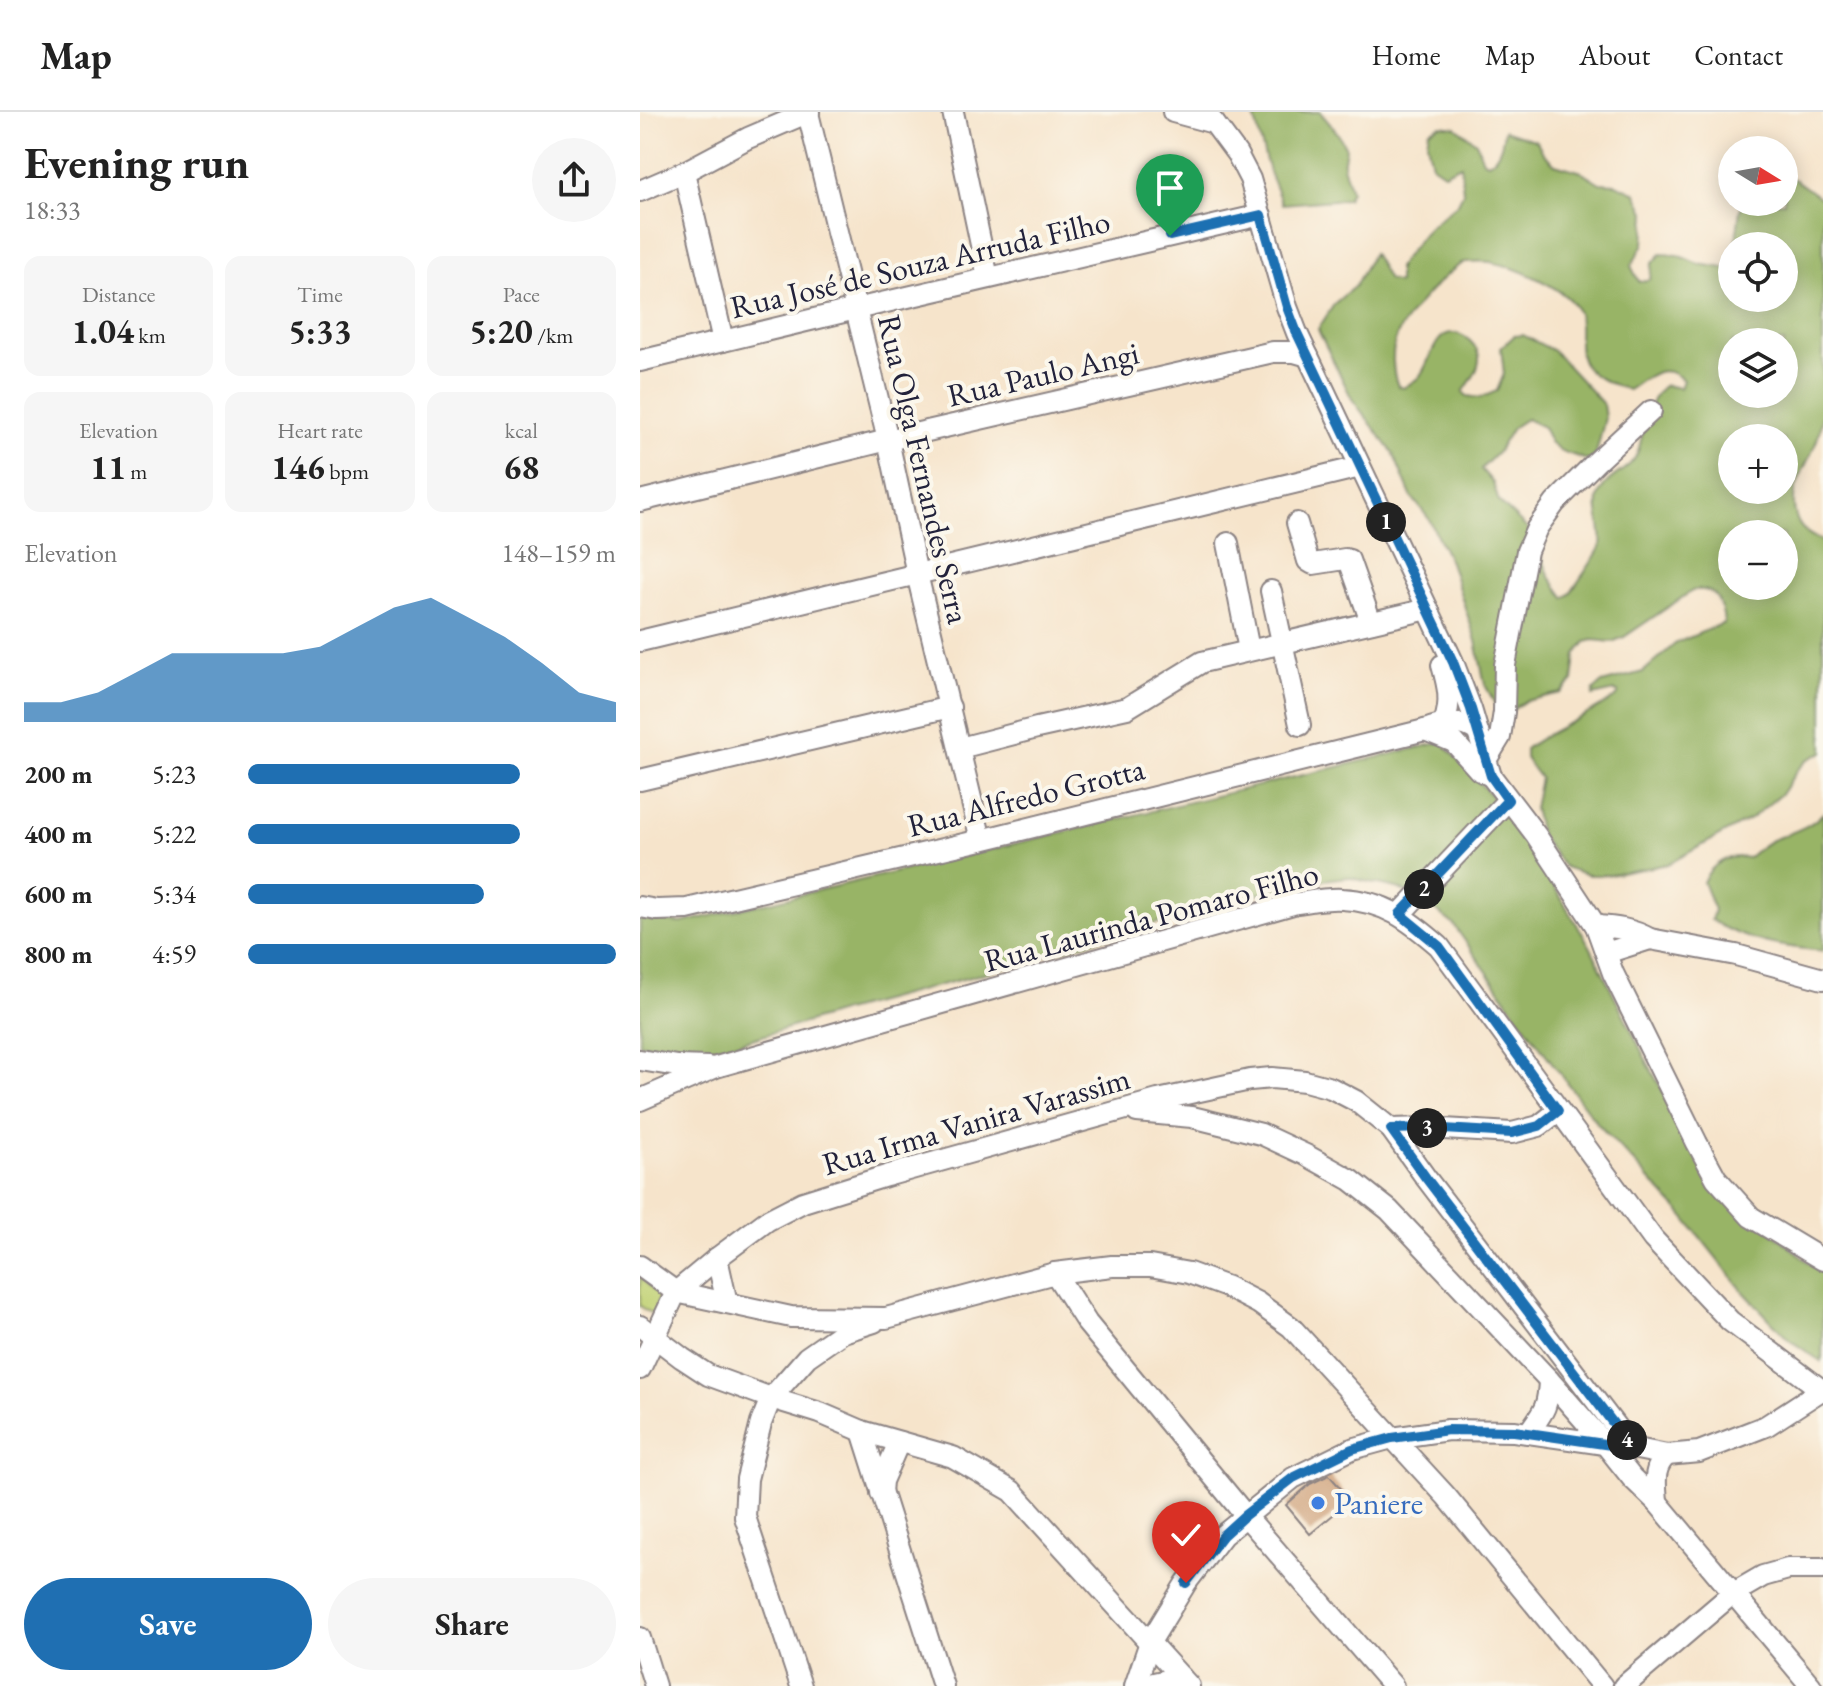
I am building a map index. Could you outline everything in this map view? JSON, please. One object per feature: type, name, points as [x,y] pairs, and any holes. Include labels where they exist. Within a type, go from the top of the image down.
[{"type":"street","points":[[640,191],[808,112]]},
{"type":"street","name":"Rua Olga Fernandes Serra","points":[[808,112],[981,840]]},
{"type":"street","points":[[953,112],[988,278]]},
{"type":"street","points":[[1173,112],[1209,117],[1237,154],[1250,179],[1297,333],[1360,467],[1441,662],[1449,689],[1449,704],[1434,726]]},
{"type":"street","points":[[684,172],[723,341]]},
{"type":"street","name":"Rua José de Souza Arruda Filho","points":[[640,361],[1261,215]]},
{"type":"street","name":"Rua Paulo Angi","points":[[640,501],[888,440],[1273,352],[1284,347],[1297,333]]},
{"type":"street","name":"Rua Paulo Angi","points":[[1273,352],[1308,356]]},
{"type":"street","points":[[1488,768],[1500,737],[1505,665],[1527,551],[1537,528],[1565,492],[1651,411]]},
{"type":"street","points":[[640,641],[1360,467]]},
{"type":"street","points":[[1297,523],[1308,561],[1313,564],[1349,560],[1371,622]]},
{"type":"street","points":[[1228,543],[1249,650]]},
{"type":"street","points":[[1271,591],[1300,725]]},
{"type":"street","points":[[960,748],[1127,708],[1202,662],[1420,611]]},
{"type":"street","points":[[1420,611],[1453,662],[1488,768],[1596,926],[1613,973],[1716,1178],[1751,1217],[1823,1260]]},
{"type":"street","points":[[1434,726],[1455,715],[1462,702],[1464,688]]},
{"type":"street","points":[[640,780],[950,707]]},
{"type":"street","name":"Rua Alfredo Grotta","points":[[640,907],[687,909],[981,840],[1434,726],[1467,725],[1478,732]]},
{"type":"street","points":[[1434,726],[1454,742],[1479,770],[1488,768]]},
{"type":"street","points":[[1400,914],[1508,800]]},
{"type":"street","name":"Rua Laurinda Pomaro Filho","points":[[640,1100],[716,1067],[1297,903],[1342,899],[1372,904],[1400,914],[1439,946],[1653,1239],[1730,1321],[1823,1390]]},
{"type":"street","points":[[1596,926],[1618,927],[1650,939],[1736,955],[1823,979]]},
{"type":"street","points":[[1606,953],[1650,939]]},
{"type":"street","name":"Rua Laurinda Pomaro Filho","points":[[640,1060],[677,1066],[716,1067]]},
{"type":"street","name":"Rua Irma Vanira Varassim","points":[[640,1369],[647,1331],[676,1292],[768,1220],[803,1202],[1117,1111],[1234,1083],[1272,1078],[1305,1081],[1331,1088],[1356,1101],[1391,1129],[1632,1448]]},
{"type":"street","points":[[1117,1111],[1192,1117],[1261,1134],[1351,1180],[1389,1210],[1549,1380],[1632,1478],[1657,1502],[1811,1686]]},
{"type":"street","points":[[1391,1129],[1512,1133],[1539,1126],[1558,1111]]},
{"type":"street","points":[[717,1258],[727,1303]]},
{"type":"street","points":[[640,1266],[676,1292],[791,1317],[840,1324],[886,1318],[1055,1273],[1112,1266],[1150,1266],[1189,1273],[1227,1287],[1258,1303],[1291,1327],[1446,1496],[1602,1686]]},
{"type":"street","points":[[1055,1273],[1087,1323],[1245,1515],[1393,1686]]},
{"type":"street","points":[[791,1317],[809,1327],[812,1334],[812,1346],[800,1364],[805,1394],[820,1413]]},
{"type":"street","points":[[801,1686],[745,1517],[747,1479],[761,1423],[771,1398],[840,1324]]},
{"type":"street","points":[[647,1331],[708,1375],[820,1413],[862,1431],[953,1457],[1012,1491],[1185,1681]]},
{"type":"street","points":[[1528,1433],[1545,1411],[1549,1380]]},
{"type":"street","points":[[1185,1681],[1138,1686],[1150,1642],[1186,1583],[1223,1535],[1245,1515],[1293,1478],[1352,1449],[1392,1438],[1448,1430],[1514,1431],[1667,1455],[1699,1452],[1766,1426],[1823,1390]]},
{"type":"street","points":[[862,1431],[943,1686]]},
{"type":"street","points":[[881,1493],[882,1481],[899,1442]]},
{"type":"street","points":[[1657,1502],[1656,1471],[1667,1455]]},
{"type":"street","points":[[1624,1686],[1732,1594],[1763,1576],[1788,1569],[1823,1569]]},
{"type":"street","points":[[1130,1621],[1168,1612]]},
{"type":"street","points":[[640,1638],[655,1686]]},
{"type":"green space","points":[[1253,112],[1320,112],[1346,148],[1343,166],[1351,191],[1347,199],[1282,204],[1269,172]]},
{"type":"green space","points":[[1440,125],[1456,127],[1476,142],[1483,161],[1488,163],[1498,154],[1504,130],[1537,141],[1543,153],[1555,164],[1582,172],[1600,183],[1616,184],[1636,193],[1646,214],[1644,244],[1631,266],[1639,282],[1650,279],[1652,264],[1661,254],[1678,255],[1698,264],[1718,267],[1718,312],[1798,312],[1798,232],[1737,232],[1739,216],[1798,216],[1798,182],[1823,200],[1823,412],[1818,437],[1798,482],[1798,424],[1718,424],[1718,504],[1794,504],[1797,520],[1718,520],[1718,600],[1798,600],[1798,522],[1808,534],[1823,541],[1823,752],[1798,769],[1782,793],[1752,818],[1668,864],[1610,875],[1588,875],[1564,867],[1540,835],[1534,808],[1540,778],[1525,758],[1525,749],[1618,695],[1615,691],[1593,696],[1594,690],[1602,683],[1643,672],[1676,643],[1724,623],[1716,597],[1707,591],[1692,591],[1624,637],[1612,642],[1586,642],[1576,654],[1573,681],[1561,693],[1525,701],[1508,713],[1497,707],[1485,685],[1476,641],[1450,562],[1429,519],[1411,496],[1393,453],[1352,399],[1318,329],[1335,303],[1355,286],[1373,253],[1388,280],[1398,283],[1398,268],[1402,261],[1428,228],[1458,203],[1463,193],[1461,165],[1444,173],[1432,165],[1427,142],[1429,131]],"holes":[[[1465,262],[1500,264],[1540,280],[1565,295],[1578,313],[1580,355],[1594,375],[1628,390],[1661,371],[1675,374],[1683,380],[1680,388],[1665,385],[1658,391],[1649,408],[1634,460],[1602,488],[1598,508],[1601,545],[1565,598],[1550,577],[1532,533],[1499,502],[1493,483],[1481,469],[1497,453],[1512,428],[1526,419],[1543,427],[1550,442],[1561,451],[1590,461],[1596,454],[1605,418],[1603,404],[1554,351],[1523,335],[1514,336],[1501,348],[1504,374],[1497,391],[1480,398],[1467,396],[1463,392],[1476,371],[1479,357],[1474,345],[1458,334],[1446,334],[1441,338],[1419,377],[1403,388],[1398,386],[1394,375],[1394,348],[1401,327],[1437,284]]]},
{"type":"green space","points":[[1442,742],[1501,806],[1558,893],[1590,946],[1649,1066],[1713,1182],[1823,1273],[1822,1362],[1788,1339],[1743,1291],[1680,1212],[1597,1123],[1453,924],[1421,899],[1397,888],[1347,877],[1293,884],[739,1043],[688,1051],[640,1044],[640,919],[681,923]]},
{"type":"green space","points":[[1823,813],[1823,951],[1751,938],[1711,920],[1714,910],[1703,882],[1711,870],[1727,859],[1748,858],[1767,843],[1805,827]]},
{"type":"green space","points":[[640,1276],[659,1296],[654,1315],[640,1306]]},
{"type":"building","name":"Paniere","points":[[1329,1475],[1351,1500],[1310,1534],[1286,1505],[1310,1484]]},
{"type":"place","name":"Paniere","points":[[1318,1503]]},
{"type":"route","points":[[1170,236],[1261,215],[1297,333],[1453,662],[1491,776],[1508,800],[1400,914],[1439,946],[1558,1111],[1539,1126],[1512,1133],[1391,1129],[1632,1448],[1514,1431],[1448,1430],[1392,1438],[1352,1449],[1293,1478],[1245,1515],[1223,1535],[1186,1583]]}]
